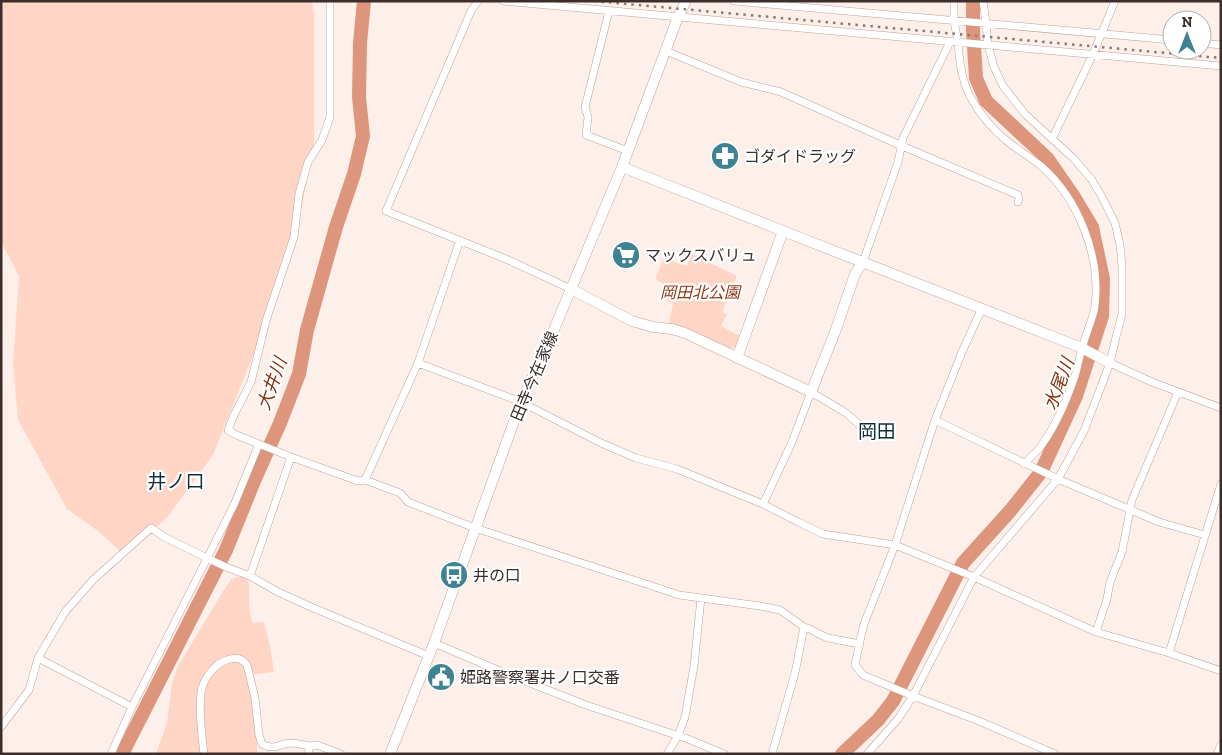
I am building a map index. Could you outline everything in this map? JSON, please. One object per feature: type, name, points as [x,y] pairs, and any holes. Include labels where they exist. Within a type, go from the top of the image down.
[{"type":"street","points":[[330,1],[330,117],[322,140],[308,162],[299,194],[294,237],[266,321],[251,382],[228,430],[291,457],[358,481],[365,480],[400,493],[408,502],[476,528],[679,594],[780,610],[804,627],[828,638],[860,644]]},
{"type":"street","points":[[478,1],[471,11],[386,211],[506,259],[571,289],[632,321],[685,333],[811,392],[846,412],[860,425]]},
{"type":"street","points":[[503,1],[1221,66]]},
{"type":"street","name":"田寺今在家線","points":[[390,754],[434,643],[521,402],[622,167],[678,17],[686,1]]},
{"type":"street","points":[[734,1],[1162,39]]},
{"type":"street","points":[[954,1],[954,42],[971,97],[985,119],[1005,140],[1041,166],[1060,185],[1080,219],[1094,263],[1096,281],[1094,308],[1074,379],[1058,417],[1038,449],[1024,464]]},
{"type":"street","points":[[867,754],[898,719],[913,696],[974,577],[1058,479],[1084,431],[1110,363],[1122,314],[1122,266],[1115,224],[1092,180],[1073,158],[1025,114],[1004,86],[994,67],[988,45],[983,1]]},
{"type":"street","points":[[1052,139],[1093,54],[1115,1]]},
{"type":"street","points":[[609,11],[585,107],[588,117],[586,135],[628,151]]},
{"type":"street","points":[[763,504],[792,442],[835,332],[855,274],[863,262],[898,162],[903,138],[954,42]]},
{"type":"street","points":[[666,51],[741,82],[781,92],[1018,195],[1018,202]]},
{"type":"street","points":[[622,167],[1082,348],[1110,363],[1221,408]]},
{"type":"street","points":[[737,358],[783,231]]},
{"type":"street","points":[[365,480],[418,363],[460,240]]},
{"type":"street","points":[[982,308],[935,420],[894,545],[864,624],[855,664],[863,675],[979,721],[1055,754]]},
{"type":"street","points":[[418,363],[521,402],[601,443],[636,458],[677,469],[763,504],[823,534],[894,545],[944,564],[1096,632],[1169,653],[1221,671]]},
{"type":"street","points":[[1096,632],[1107,599],[1110,582],[1122,552],[1130,509],[1136,491],[1178,392]]},
{"type":"street","points":[[935,420],[1024,464],[1159,522],[1205,534]]},
{"type":"street","points":[[111,754],[132,707],[234,505],[259,444]]},
{"type":"street","points":[[250,576],[291,457]]},
{"type":"street","points":[[1169,653],[1221,484]]},
{"type":"street","points":[[1,727],[29,690],[38,658],[65,612],[93,580],[151,528],[166,538],[226,567],[250,576],[278,592],[429,656]]},
{"type":"street","points":[[667,754],[678,736],[686,717],[694,666],[701,598]]},
{"type":"street","points":[[772,754],[796,673],[804,627]]},
{"type":"street","points":[[434,643],[586,705],[688,738],[724,754]]},
{"type":"street","points":[[38,658],[132,707]]},
{"type":"street","points":[[204,754],[201,706],[202,689],[215,668],[223,661],[230,659],[239,659],[247,665],[255,698],[262,744],[268,748],[279,747],[288,743],[309,750],[317,745],[341,754]]},
{"type":"street","points":[[1217,754],[1221,745]]},
{"type":"green space","points":[[1,1],[312,1],[314,15],[314,148],[289,266],[213,455],[166,519],[123,554],[98,531],[67,509],[18,420],[13,365],[19,276],[1,242]]},
{"type":"green space","name":"岡田北公園","points":[[692,254],[737,276],[722,312],[727,314],[721,326],[740,336],[736,346],[728,350],[668,326],[673,304],[660,298],[664,284],[655,279],[664,258],[687,266]]},
{"type":"green space","points":[[242,576],[247,577],[249,585],[252,623],[264,622],[274,672],[248,675],[257,730],[257,754],[156,754],[167,723],[172,683],[178,666],[231,579]]},
{"type":"waterway","name":"大井川","points":[[122,754],[226,550],[299,374],[307,330],[336,227],[354,174],[363,136],[359,97],[360,43],[364,1]]},
{"type":"waterway","name":"水尾川","points":[[842,754],[878,720],[893,701],[963,563],[1010,511],[1041,472],[1076,396],[1102,316],[1103,279],[1092,227],[1047,158],[986,101],[976,78],[973,1]]},
{"type":"railway","points":[[594,1],[1221,58]]},
{"type":"place","name":"ゴダイドラッグ","points":[[725,156]]},
{"type":"place","name":"マックスバリュ","points":[[626,255]]},
{"type":"place","name":"井の口","points":[[454,575]]},
{"type":"place","name":"姫路警察署井ノ口交番","points":[[441,677]]},
{"type":"district","name":"岡田","points":[[877,431]]},
{"type":"district","name":"井ノ口","points":[[176,481]]}]
